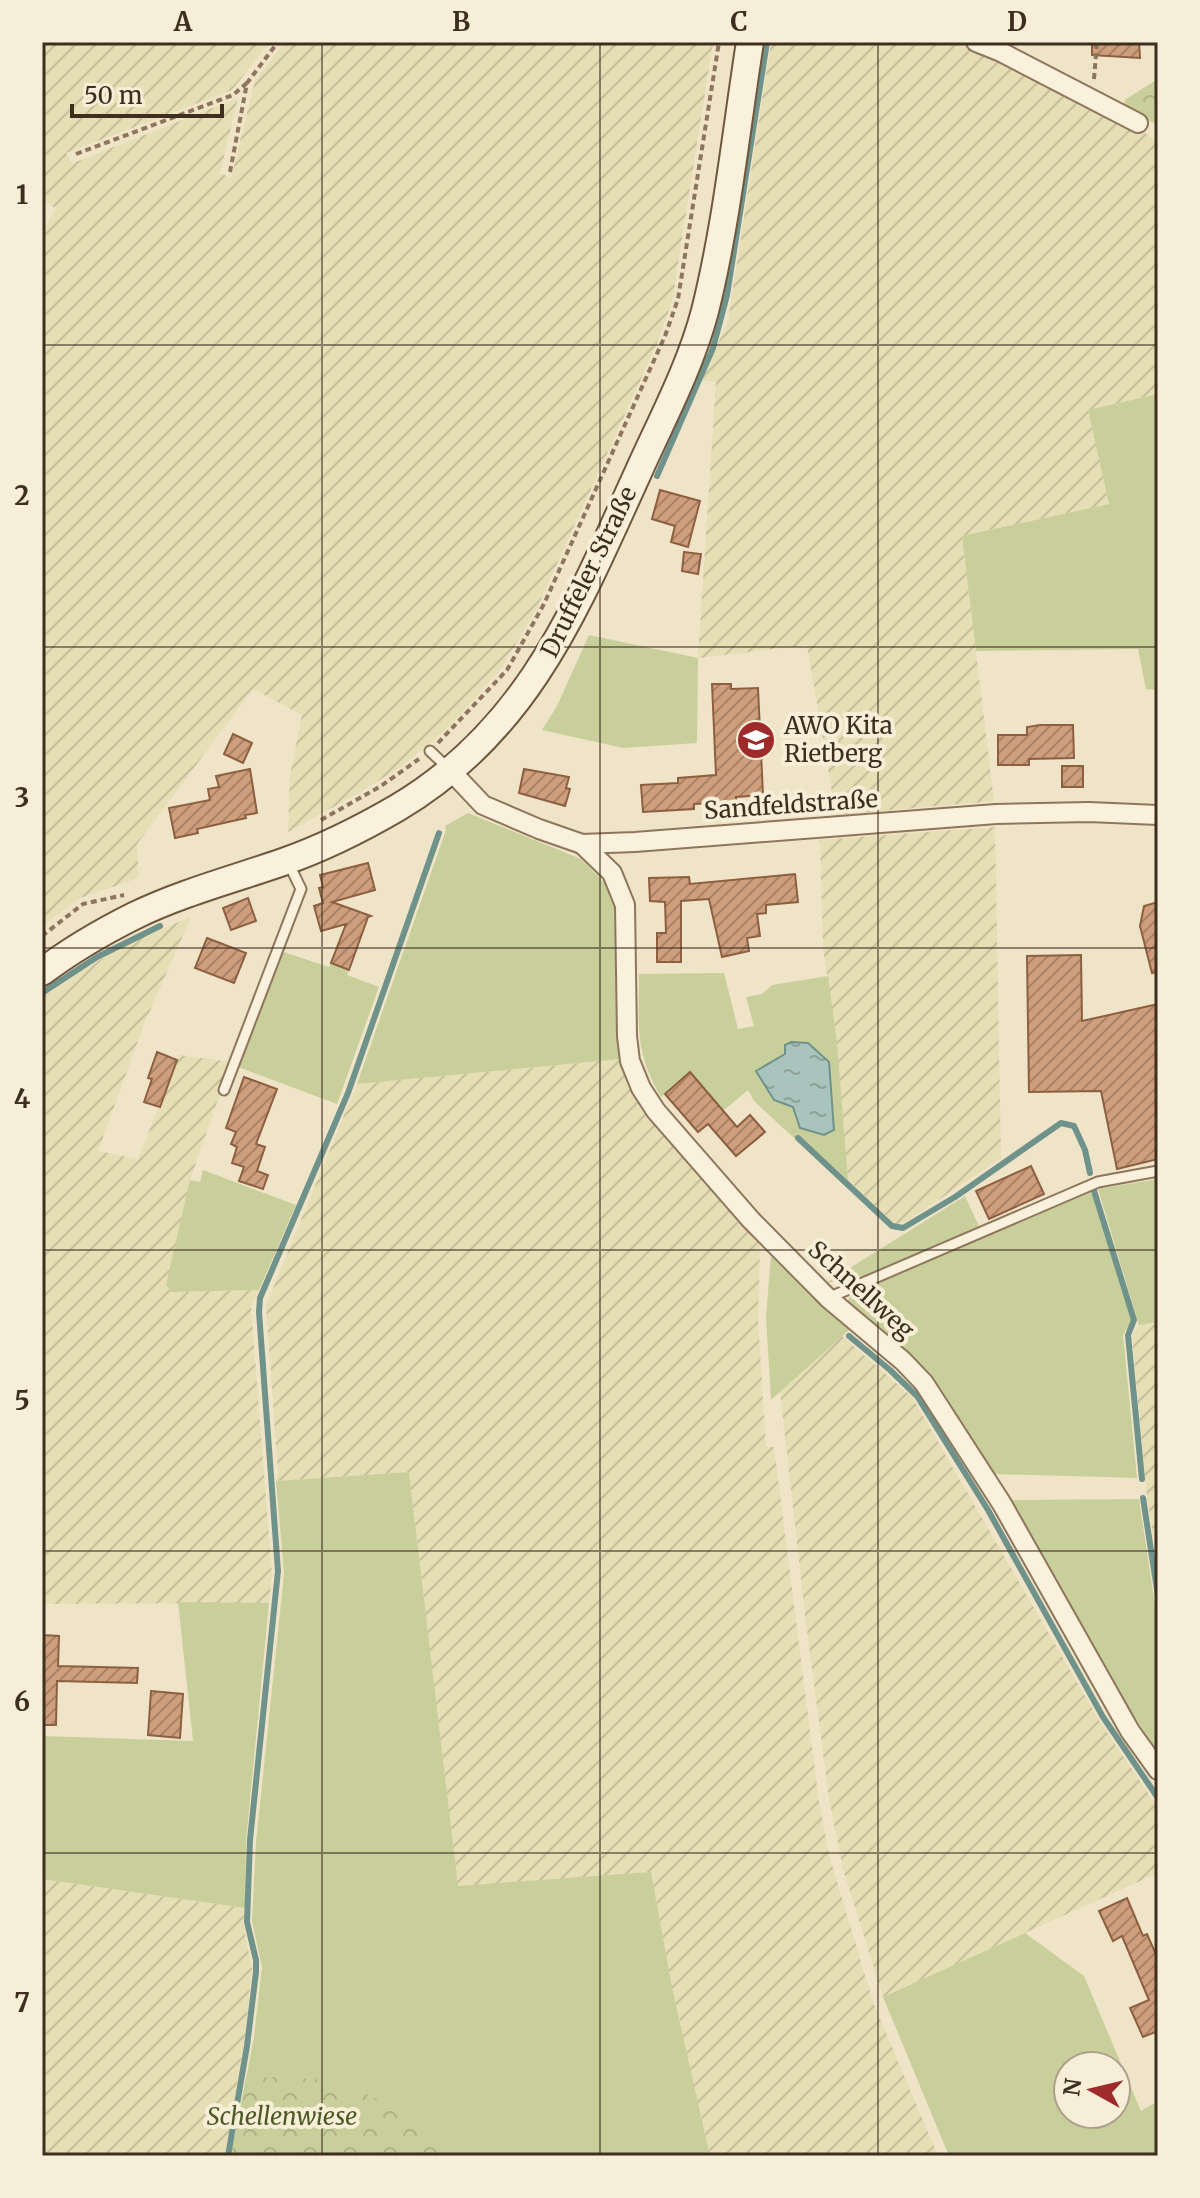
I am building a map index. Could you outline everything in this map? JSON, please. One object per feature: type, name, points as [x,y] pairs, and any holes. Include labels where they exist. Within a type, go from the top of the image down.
[{"type":"street","name":"Druffeler Straße","points":[[42,972],[72,950],[136,915],[287,860],[362,828],[400,806],[450,770],[510,711],[551,655],[574,613],[681,377],[705,311],[719,242],[750,42]]},
{"type":"street","points":[[976,42],[1138,123]]},
{"type":"street","name":"Sandfeldstraße","points":[[450,770],[483,805],[582,844],[996,814],[1089,812],[1158,815]]},
{"type":"street","name":"Schnellweg","points":[[582,844],[612,873],[625,905],[627,1036],[630,1061],[641,1088],[656,1111],[751,1220],[828,1298],[903,1361],[924,1383],[1002,1504],[1130,1731],[1158,1770]]},
{"type":"lane","points":[[430,751],[450,770]]},
{"type":"lane","points":[[224,1090],[301,889],[287,860]]},
{"type":"lane","points":[[828,1298],[1098,1182],[1158,1171]]},
{"type":"path","points":[[76,154],[233,95],[247,83],[278,42]]},
{"type":"path","points":[[320,821],[381,786],[430,751],[507,670],[544,604],[665,336],[678,299],[719,42]]},
{"type":"path","points":[[1093,99],[1097,42]]},
{"type":"path","points":[[230,172],[247,83]]},
{"type":"path","points":[[42,936],[83,904],[133,893]]},
{"type":"shaded area","points":[[42,42],[270,42],[232,90],[66,153],[73,163],[238,98],[220,173],[231,178],[255,81],[285,42],[713,42],[672,302],[656,346],[535,612],[500,670],[450,726],[402,766],[288,832],[290,775],[302,715],[253,689],[137,844],[139,878],[80,898],[42,926],[42,232],[56,209],[42,198]]},
{"type":"shaded area","points":[[771,42],[953,42],[1001,60],[1158,140],[1158,394],[1088,410],[1109,504],[962,536],[994,801],[836,815],[807,645],[698,658],[716,381],[702,381],[728,321]]},
{"type":"shaded area","points":[[995,827],[1001,1158],[901,1225],[895,1224],[848,1180],[837,1042],[823,948],[820,840]]},
{"type":"shaded area","points":[[191,917],[143,1027],[98,1151],[138,1159],[179,1055],[231,1062],[190,1180],[172,1292],[259,1290],[251,1307],[272,1574],[269,1603],[42,1604],[42,997],[101,959]]},
{"type":"shaded area","points":[[621,1059],[632,1092],[647,1115],[760,1244],[758,1319],[766,1447],[774,1447],[819,1802],[830,1858],[873,2002],[938,2156],[710,2156],[672,1987],[651,1872],[458,1887],[409,1472],[276,1481],[278,1473],[266,1305],[357,1084]]},
{"type":"shaded area","points":[[1158,1322],[1158,1563],[1147,1498],[1132,1336],[1139,1325]]},
{"type":"shaded area","points":[[842,1336],[912,1397],[1100,1722],[1158,1808],[1158,1873],[883,1997],[843,1869],[829,1798],[780,1392]]},
{"type":"shaded area","points":[[42,1879],[245,1908],[243,1922],[252,1969],[245,2035],[225,2156],[42,2156]]},
{"type":"green space","points":[[1158,79],[1158,125],[1122,107],[1126,99]]},
{"type":"green space","points":[[1158,394],[1158,690],[1146,689],[1138,649],[976,651],[962,536],[1109,504],[1088,410]]},
{"type":"green space","points":[[589,635],[698,658],[697,743],[623,748],[542,730],[557,706]]},
{"type":"green space","points":[[468,813],[581,859],[606,884],[614,904],[621,1059],[357,1084],[445,826]]},
{"type":"green space","points":[[281,951],[329,967],[331,963],[349,970],[347,975],[379,987],[337,1104],[238,1067]]},
{"type":"green space","points":[[724,973],[738,1029],[754,1026],[746,997],[762,994],[772,985],[828,976],[837,1042],[848,1180],[798,1134],[794,1138],[754,1101],[748,1090],[723,1111],[690,1072],[661,1097],[642,1051],[639,974]],"holes":[[[808,1043],[818,1053],[793,1107],[774,1100],[757,1070]]]},
{"type":"green space","points":[[203,1170],[296,1205],[259,1290],[172,1292],[166,1285],[190,1180],[200,1182]]},
{"type":"green space","points":[[1158,1179],[1158,1322],[1139,1325],[1098,1189]]},
{"type":"green space","points":[[1091,1192],[1132,1319],[1123,1335],[1137,1478],[995,1474],[934,1378],[848,1301],[851,1294]]},
{"type":"green space","points":[[965,1196],[979,1226],[864,1276],[826,1283]]},
{"type":"green space","points":[[771,1256],[849,1330],[771,1400],[766,1317]]},
{"type":"green space","points":[[409,1472],[458,1886],[651,1872],[672,1987],[710,2156],[231,2156],[254,2037],[262,1967],[252,1921],[256,1842],[284,1574],[276,1481]]},
{"type":"green space","points":[[1139,1499],[1158,1625],[1158,1752],[1130,1710],[1011,1500]]},
{"type":"green space","points":[[178,1602],[269,1603],[246,1841],[245,1908],[42,1879],[42,1736],[193,1741]]},
{"type":"green space","points":[[1025,1933],[1084,1976],[1115,2050],[1052,2050],[1052,2130],[1132,2130],[1132,2090],[1141,2111],[1158,2101],[1158,2156],[949,2156],[883,1997]]},
{"type":"green space","name":"Schellenwiese","points":[[246,2078],[338,2081],[403,2111],[442,2156],[231,2156]]},
{"type":"water","points":[[791,1042],[808,1043],[829,1062],[834,1130],[824,1135],[800,1128],[793,1107],[774,1100],[756,1071],[785,1054],[785,1045]]},
{"type":"building","points":[[1092,42],[1139,42],[1140,58],[1092,55]]},
{"type":"building","points":[[660,490],[700,501],[688,547],[671,542],[675,526],[652,519]]},
{"type":"building","points":[[684,552],[701,554],[698,574],[682,571]]},
{"type":"building","points":[[712,684],[731,684],[731,689],[758,688],[763,795],[736,797],[736,802],[694,804],[694,809],[643,812],[641,785],[678,783],[678,778],[716,775]]},
{"type":"building","points":[[1073,725],[1074,758],[1029,759],[1029,765],[998,765],[998,735],[1027,735],[1027,727]]},
{"type":"building","points":[[233,734],[252,743],[243,763],[224,754]]},
{"type":"building","points":[[1062,766],[1083,766],[1083,787],[1062,787]]},
{"type":"building","points":[[250,769],[257,813],[175,838],[169,808],[210,800],[208,789],[219,787],[216,776]]},
{"type":"building","points":[[524,769],[569,777],[566,788],[570,789],[565,806],[519,793]]},
{"type":"building","points":[[368,863],[375,890],[332,902],[371,916],[368,917],[349,970],[331,963],[346,924],[321,931],[314,906],[323,903],[320,875]]},
{"type":"building","points":[[795,874],[798,902],[766,905],[766,913],[757,914],[760,936],[747,938],[749,951],[722,957],[709,899],[681,901],[681,962],[657,962],[657,933],[666,933],[665,902],[650,901],[649,878],[689,877],[690,884]]},
{"type":"building","points":[[248,898],[256,921],[231,930],[223,908]]},
{"type":"building","points":[[1158,902],[1158,972],[1152,973],[1140,926],[1144,906]]},
{"type":"building","points":[[207,938],[246,953],[234,983],[195,968]]},
{"type":"building","points":[[1081,955],[1082,1021],[1158,1004],[1158,1159],[1117,1169],[1101,1091],[1029,1092],[1027,956]]},
{"type":"building","points":[[157,1052],[177,1060],[160,1107],[144,1102]]},
{"type":"building","points":[[690,1072],[737,1127],[750,1115],[765,1132],[736,1156],[708,1124],[698,1132],[665,1094]]},
{"type":"building","points":[[244,1077],[277,1089],[256,1144],[265,1147],[257,1171],[268,1175],[263,1189],[239,1181],[244,1167],[232,1163],[237,1147],[231,1144],[236,1132],[226,1128]]},
{"type":"building","points":[[1031,1166],[1044,1194],[989,1219],[976,1191]]},
{"type":"building","points":[[42,1635],[59,1636],[58,1666],[138,1668],[137,1683],[57,1681],[56,1725],[42,1725]]},
{"type":"building","points":[[151,1691],[183,1694],[180,1738],[148,1735]]},
{"type":"building","points":[[1127,1898],[1143,1936],[1147,1934],[1158,1959],[1158,2031],[1143,2037],[1130,2008],[1149,2000],[1122,1936],[1113,1941],[1099,1911]]},
{"type":"waterway","points":[[657,476],[713,348],[727,295],[767,42]]},
{"type":"waterway","points":[[228,2156],[256,1972],[247,1922],[250,1840],[278,1571],[260,1298],[348,1093],[439,833]]},
{"type":"waterway","points":[[42,993],[97,957],[160,926]]},
{"type":"waterway","points":[[798,1138],[892,1226],[903,1228],[955,1197],[1061,1123],[1074,1126],[1085,1150],[1090,1173]]},
{"type":"waterway","points":[[1094,1191],[1134,1320],[1128,1335],[1142,1479]]},
{"type":"waterway","points":[[849,1336],[917,1396],[988,1510],[1103,1717],[1158,1798]]},
{"type":"waterway","points":[[1143,1498],[1158,1596]]},
{"type":"place","name":"AWO Kita Rietberg","points":[[756,740]]}]
